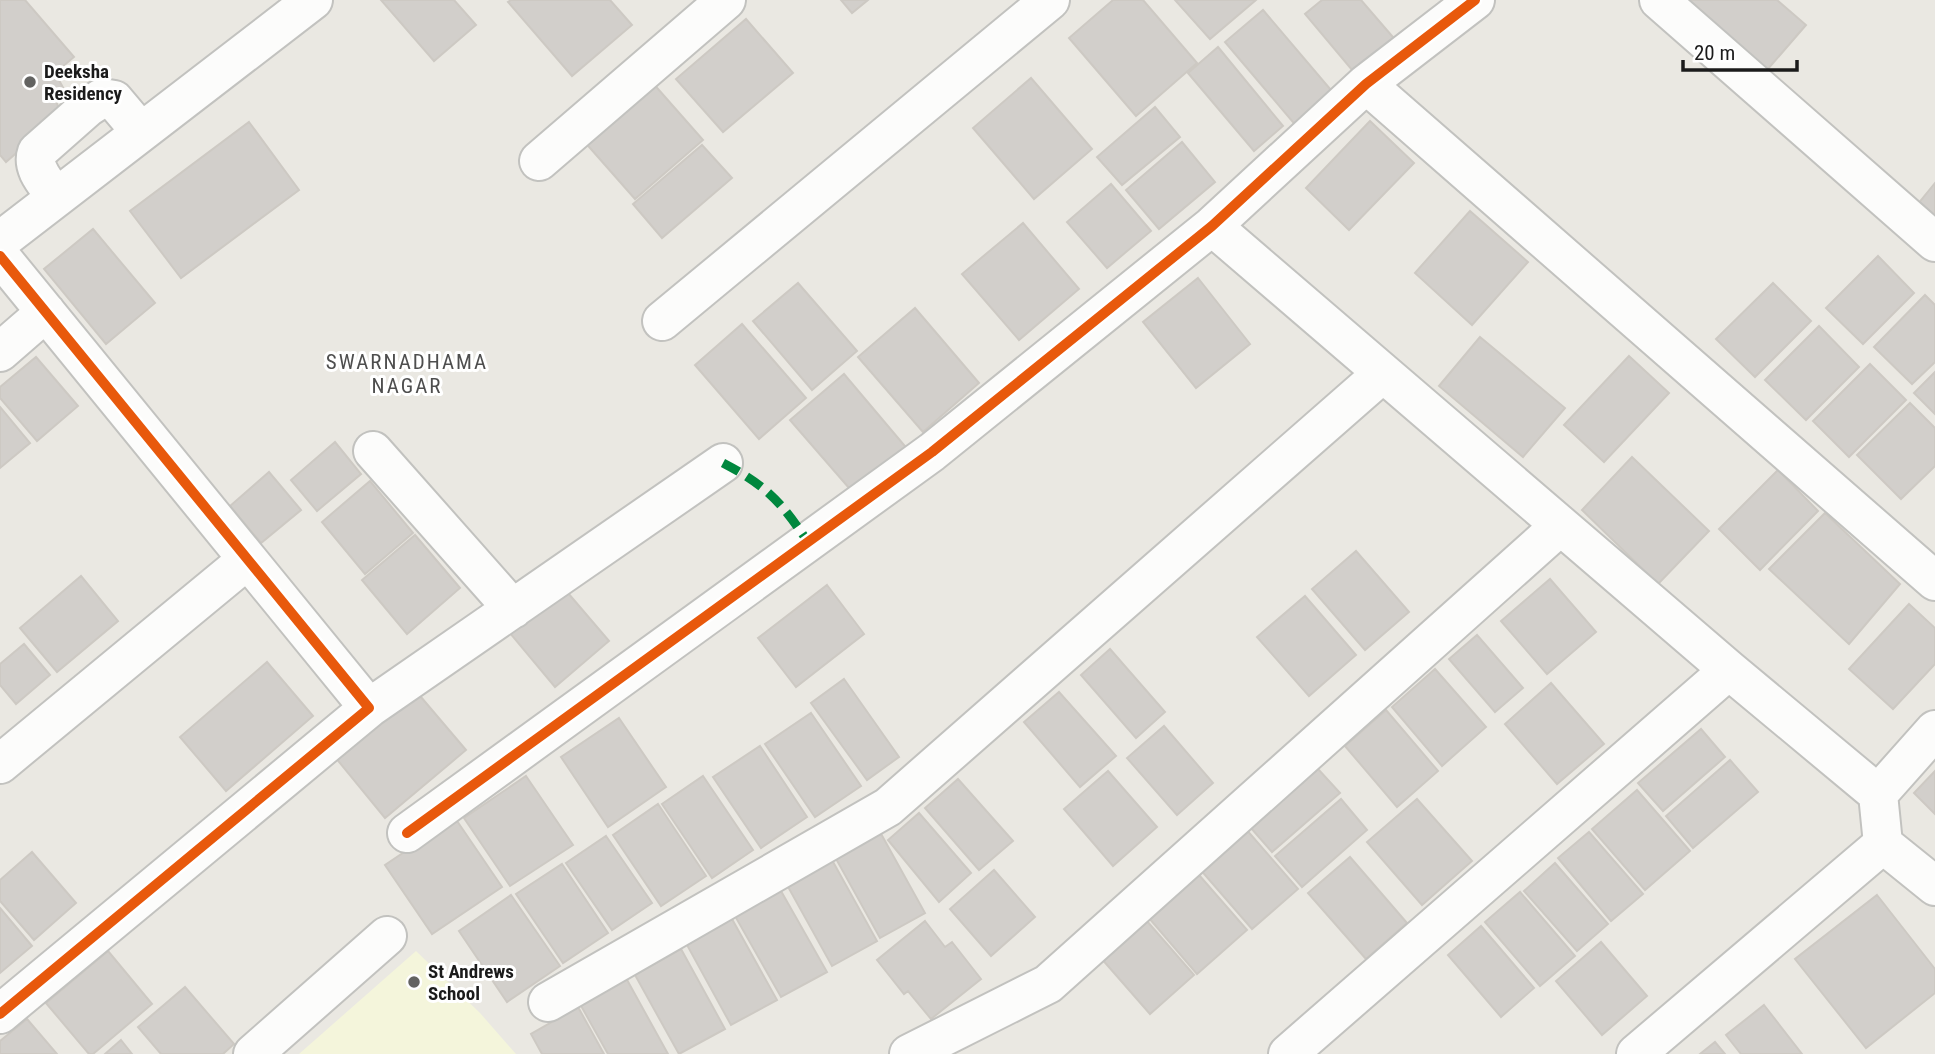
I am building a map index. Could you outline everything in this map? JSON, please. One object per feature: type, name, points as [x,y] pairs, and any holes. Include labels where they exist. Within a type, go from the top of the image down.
[{"type":"street","points":[[0,241],[313,0]]},
{"type":"street","points":[[539,161],[726,0]]},
{"type":"street","points":[[662,321],[1050,0]]},
{"type":"street","points":[[407,833],[932,452],[1212,226],[1366,84],[1475,0]]},
{"type":"street","points":[[1659,0],[1935,242]]},
{"type":"street","points":[[1366,84],[1935,581]]},
{"type":"street","points":[[56,197],[36,167],[34,159],[37,152],[88,107],[102,98],[114,100],[141,132]]},
{"type":"street","points":[[1212,226],[1560,526],[1878,794],[1883,844],[1935,886]]},
{"type":"street","points":[[0,256],[102,377],[369,708]]},
{"type":"street","points":[[0,352],[46,312]]},
{"type":"street","points":[[548,1002],[888,807],[1383,373]]},
{"type":"street","points":[[373,451],[513,608]]},
{"type":"street","points":[[0,1014],[369,708],[723,463]]},
{"type":"street","points":[[909,1054],[1048,984],[1560,526]]},
{"type":"street","points":[[0,764],[247,560]]},
{"type":"street","points":[[1288,1054],[1729,670]]},
{"type":"street","points":[[1878,794],[1935,730]]},
{"type":"street","points":[[1636,1054],[1883,844]]},
{"type":"street","points":[[253,1054],[387,936]]},
{"type":"shaded area","name":"St Andrews School","points":[[416,951],[480,1013],[516,1054],[299,1054]]},
{"type":"building","name":"Deeksha Residency","points":[[0,0],[25,0],[74,57],[55,73],[65,91],[56,101],[61,114],[6,162],[0,155]]},
{"type":"building","points":[[381,0],[454,0],[476,25],[434,61]]},
{"type":"building","points":[[610,0],[632,25],[572,76],[508,2]]},
{"type":"building","points":[[841,0],[868,0],[852,13]]},
{"type":"building","points":[[1113,0],[1143,0],[1197,63],[1136,116],[1069,38]]},
{"type":"building","points":[[1175,0],[1256,0],[1210,39]]},
{"type":"building","points":[[1322,0],[1361,0],[1398,43],[1358,77],[1305,14]]},
{"type":"building","points":[[1686,0],[1777,0],[1806,25],[1761,77]]},
{"type":"building","points":[[1263,10],[1336,96],[1298,128],[1225,42]]},
{"type":"building","points":[[746,19],[793,73],[723,132],[676,79]]},
{"type":"building","points":[[1218,47],[1283,126],[1254,151],[1188,73]]},
{"type":"building","points":[[1031,78],[1092,149],[1034,199],[973,128]]},
{"type":"building","points":[[651,81],[703,140],[635,199],[583,140]]},
{"type":"building","points":[[1155,107],[1180,137],[1122,185],[1097,157]]},
{"type":"building","points":[[1370,121],[1414,163],[1349,230],[1306,188]]},
{"type":"building","points":[[249,122],[299,190],[181,278],[130,211]]},
{"type":"building","points":[[1182,142],[1215,182],[1159,229],[1126,190]]},
{"type":"building","points":[[702,145],[732,178],[662,238],[633,204]]},
{"type":"building","points":[[1935,183],[1935,238],[1908,216]]},
{"type":"building","points":[[1111,184],[1151,231],[1107,268],[1067,222]]},
{"type":"building","points":[[1470,211],[1528,262],[1472,325],[1415,273]]},
{"type":"building","points":[[1023,223],[1079,289],[1019,340],[962,274]]},
{"type":"building","points":[[93,229],[155,303],[106,344],[44,269]]},
{"type":"building","points":[[1878,256],[1914,293],[1863,344],[1826,308]]},
{"type":"building","points":[[1198,278],[1250,344],[1196,388],[1143,322]]},
{"type":"building","points":[[798,283],[857,351],[812,390],[753,321]]},
{"type":"building","points":[[1773,283],[1811,321],[1755,377],[1716,339]]},
{"type":"building","points":[[1925,295],[1935,305],[1935,362],[1912,384],[1874,347]]},
{"type":"building","points":[[915,308],[979,383],[923,432],[858,357]]},
{"type":"building","points":[[742,324],[806,398],[759,439],[695,365]]},
{"type":"building","points":[[1819,326],[1859,367],[1806,420],[1765,380]]},
{"type":"building","points":[[1480,337],[1565,408],[1523,457],[1439,386]]},
{"type":"building","points":[[1629,356],[1669,393],[1604,462],[1564,425]]},
{"type":"building","points":[[36,357],[78,406],[37,441],[0,398],[0,387]]},
{"type":"building","points":[[1870,364],[1906,400],[1849,457],[1813,421]]},
{"type":"building","points":[[1935,372],[1935,414],[1914,393]]},
{"type":"building","points":[[844,374],[909,451],[856,496],[790,420]]},
{"type":"building","points":[[1910,403],[1935,428],[1935,466],[1901,499],[1857,455]]},
{"type":"building","points":[[0,407],[30,443],[0,468]]},
{"type":"building","points":[[335,442],[361,474],[317,511],[291,480]]},
{"type":"building","points":[[1632,457],[1709,531],[1658,584],[1582,510]]},
{"type":"building","points":[[1778,470],[1818,511],[1760,570],[1719,529]]},
{"type":"building","points":[[269,472],[301,510],[261,543],[230,506]]},
{"type":"building","points":[[370,481],[413,533],[365,574],[322,522]]},
{"type":"building","points":[[1825,513],[1900,584],[1849,644],[1769,569]]},
{"type":"building","points":[[415,535],[460,588],[407,634],[362,580]]},
{"type":"building","points":[[1356,551],[1409,612],[1365,650],[1312,589]]},
{"type":"building","points":[[81,576],[118,621],[57,672],[20,628]]},
{"type":"building","points":[[1550,579],[1596,632],[1547,674],[1501,621]]},
{"type":"building","points":[[827,585],[864,634],[796,687],[758,638]]},
{"type":"building","points":[[562,586],[609,641],[555,687],[509,632]]},
{"type":"building","points":[[1305,596],[1356,655],[1309,696],[1257,637]]},
{"type":"building","points":[[1909,604],[1935,628],[1935,664],[1893,709],[1849,669]]},
{"type":"building","points":[[1477,635],[1523,688],[1495,712],[1449,659]]},
{"type":"building","points":[[24,644],[50,675],[16,704],[0,685],[0,664]]},
{"type":"building","points":[[1110,649],[1165,712],[1136,738],[1081,675]]},
{"type":"building","points":[[267,662],[313,716],[226,791],[180,737]]},
{"type":"building","points":[[1435,669],[1486,727],[1442,766],[1392,707]]},
{"type":"building","points":[[844,679],[899,757],[867,780],[811,703]]},
{"type":"building","points":[[1551,683],[1604,744],[1557,784],[1505,724]]},
{"type":"building","points":[[415,690],[466,750],[385,818],[335,757]]},
{"type":"building","points":[[1059,692],[1116,756],[1080,787],[1024,722]]},
{"type":"building","points":[[1386,710],[1438,771],[1397,807],[1345,746]]},
{"type":"building","points":[[811,713],[861,786],[815,817],[765,744]]},
{"type":"building","points":[[619,718],[666,787],[608,827],[561,757]]},
{"type":"building","points":[[1164,726],[1213,783],[1177,815],[1127,758]]},
{"type":"building","points":[[1701,729],[1725,757],[1663,811],[1638,783]]},
{"type":"building","points":[[760,746],[807,817],[761,848],[713,777]]},
{"type":"building","points":[[1730,760],[1758,792],[1693,848],[1666,816]]},
{"type":"building","points":[[1318,769],[1340,793],[1272,852],[1251,828]]},
{"type":"building","points":[[1108,771],[1157,827],[1113,866],[1064,809]]},
{"type":"building","points":[[1935,771],[1935,814],[1914,793]]},
{"type":"building","points":[[526,776],[573,845],[510,886],[464,818]]},
{"type":"building","points":[[703,776],[753,850],[712,878],[662,804]]},
{"type":"building","points":[[958,779],[1013,841],[979,870],[925,808]]},
{"type":"building","points":[[1637,790],[1690,851],[1645,890],[1592,829]]},
{"type":"building","points":[[1341,799],[1367,830],[1302,887],[1275,856]]},
{"type":"building","points":[[1417,799],[1472,861],[1422,905],[1367,842]]},
{"type":"building","points":[[658,804],[706,876],[661,906],[613,835]]},
{"type":"building","points":[[919,813],[971,873],[939,902],[888,840]]},
{"type":"building","points":[[455,818],[502,887],[432,934],[385,865]]},
{"type":"building","points":[[1245,828],[1298,889],[1252,929],[1199,868]]},
{"type":"building","points":[[880,832],[925,913],[880,938],[835,857]]},
{"type":"building","points":[[1589,832],[1643,894],[1611,921],[1558,858]]},
{"type":"building","points":[[606,836],[652,903],[612,930],[566,863]]},
{"type":"building","points":[[32,852],[76,903],[34,940],[0,901],[0,880]]},
{"type":"building","points":[[1350,857],[1407,923],[1366,959],[1308,893]]},
{"type":"building","points":[[832,860],[877,941],[832,966],[787,885]]},
{"type":"building","points":[[1555,863],[1608,924],[1577,951],[1524,891]]},
{"type":"building","points":[[562,864],[608,933],[563,963],[516,894]]},
{"type":"building","points":[[994,870],[1035,917],[991,956],[950,909]]},
{"type":"building","points":[[1199,875],[1247,930],[1197,974],[1149,918]]},
{"type":"building","points":[[781,891],[827,972],[781,997],[735,916]]},
{"type":"building","points":[[1520,892],[1575,956],[1540,986],[1485,922]]},
{"type":"building","points":[[511,895],[560,966],[507,1002],[459,931]]},
{"type":"building","points":[[1877,895],[1935,969],[1935,993],[1866,1048],[1795,959]]},
{"type":"building","points":[[0,908],[32,946],[0,973]]},
{"type":"building","points":[[732,919],[777,1000],[731,1025],[687,945]]},
{"type":"building","points":[[1146,920],[1194,975],[1150,1014],[1101,958]]},
{"type":"building","points":[[925,921],[945,947],[952,942],[981,979],[931,1019],[908,991],[904,994],[877,960]]},
{"type":"building","points":[[1481,926],[1534,988],[1501,1017],[1448,955]]},
{"type":"building","points":[[1601,942],[1647,996],[1602,1035],[1556,981]]},
{"type":"building","points":[[681,949],[725,1029],[679,1054],[635,975]]},
{"type":"building","points":[[108,951],[152,1004],[93,1054],[89,1054],[46,1003]]},
{"type":"building","points":[[626,978],[668,1054],[608,1054],[580,1004]]},
{"type":"building","points":[[185,987],[234,1044],[223,1054],[161,1054],[138,1027]]},
{"type":"building","points":[[1764,1005],[1802,1054],[1741,1054],[1726,1035]]},
{"type":"building","points":[[578,1007],[604,1054],[542,1054],[531,1034]]},
{"type":"building","points":[[27,1019],[57,1054],[0,1054],[0,1041]]},
{"type":"building","points":[[121,1040],[132,1054],[105,1054]]},
{"type":"building","points":[[1715,1042],[1725,1054],[1700,1054]]},
{"type":"marked path","points":[[723,463],[751,479],[772,496],[808,542]]},
{"type":"cycle path","points":[[407,833],[932,452],[1212,226],[1366,84],[1475,0]]},
{"type":"cycle path","points":[[0,256],[369,708],[0,1014]]},
{"type":"place","name":"Deeksha Residency","points":[[30,82]]},
{"type":"place","name":"St Andrews School","points":[[414,982]]},
{"type":"district","name":"SWARNADHAMA NAGAR","points":[[407,374]]}]
